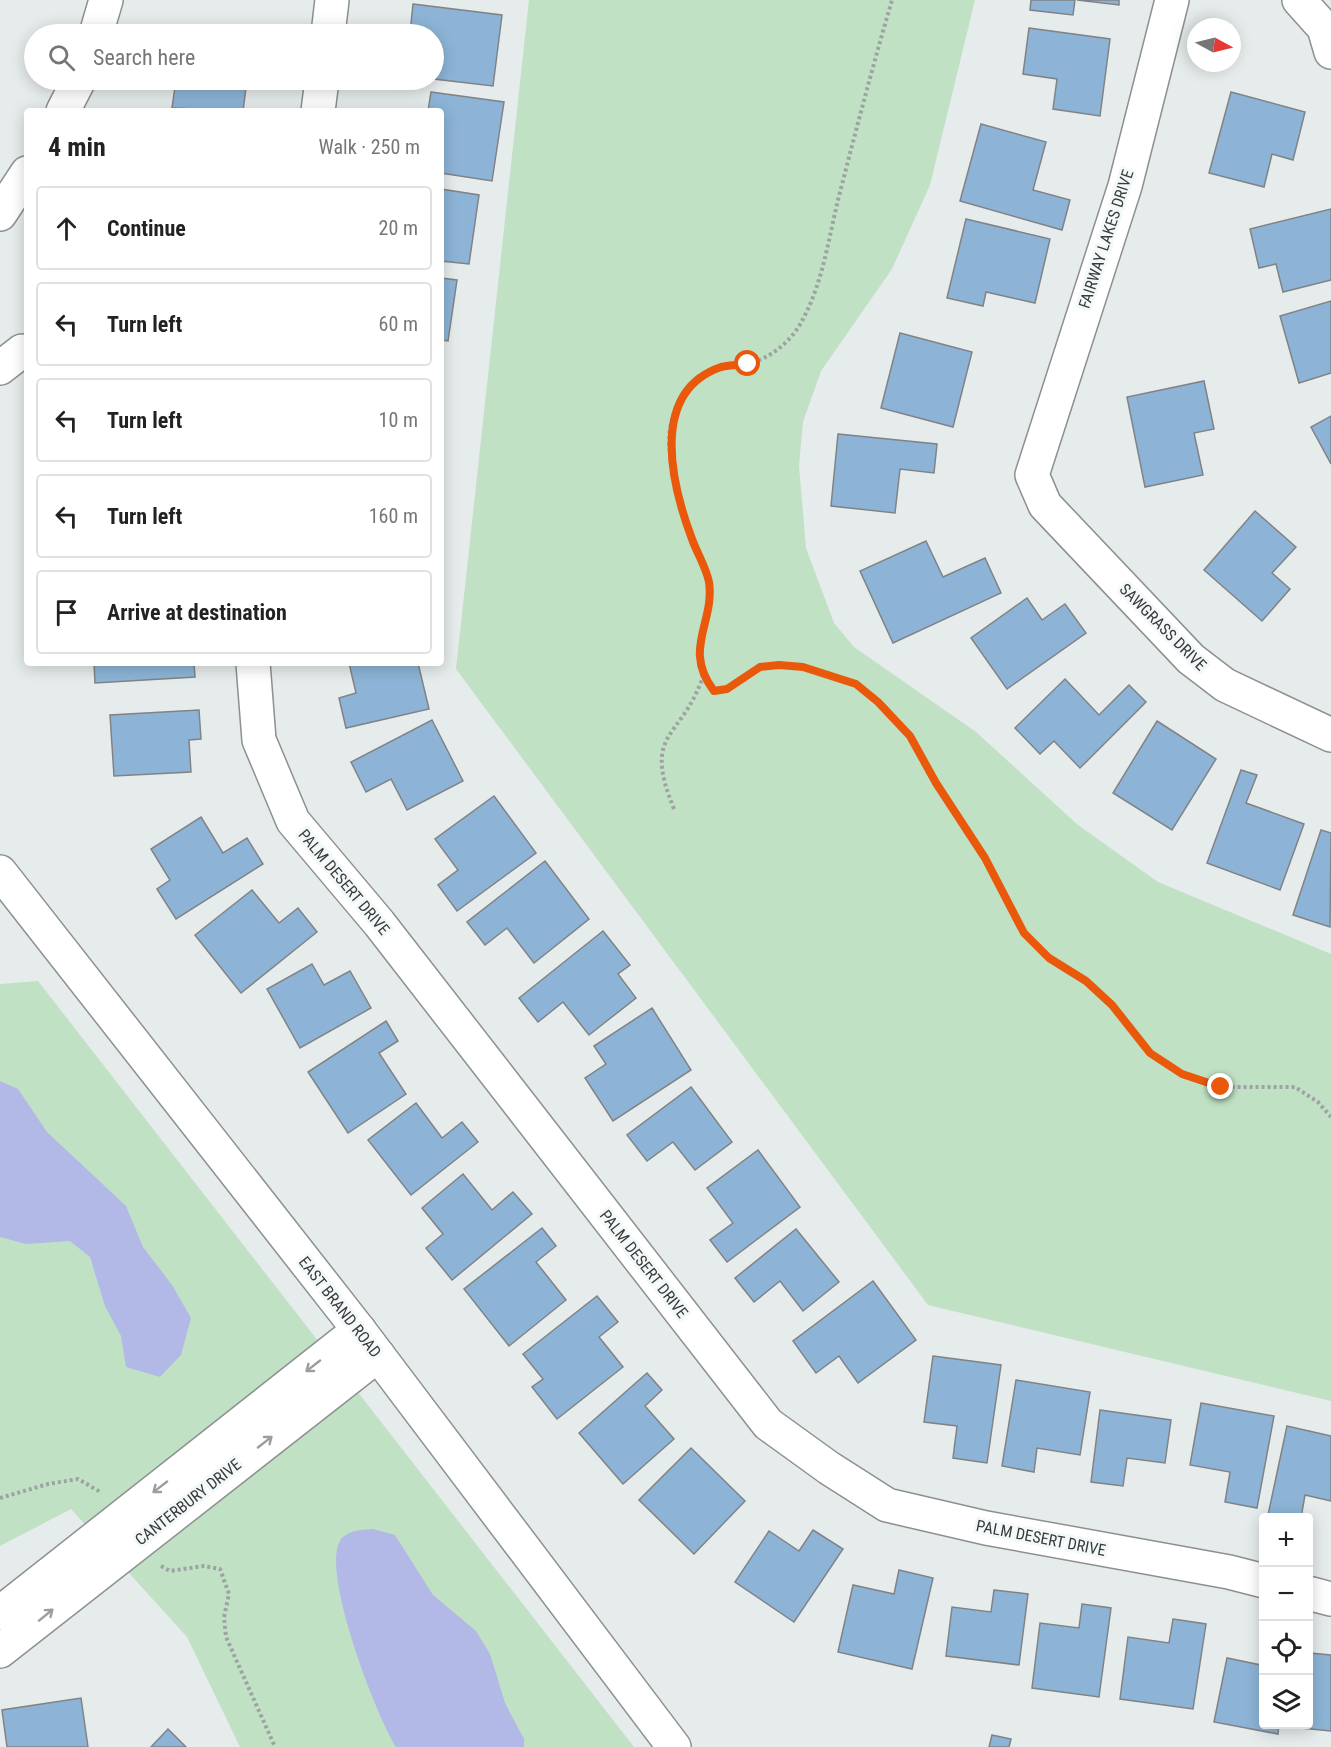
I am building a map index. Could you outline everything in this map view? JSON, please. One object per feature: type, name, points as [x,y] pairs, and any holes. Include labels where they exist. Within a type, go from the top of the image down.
[{"type":"street","points":[[99,24],[106,0]]},
{"type":"street","points":[[329,24],[332,0]]},
{"type":"street","name":"FAIRWAY LAKES DRIVE","points":[[1032,475],[1125,186],[1172,0]]},
{"type":"street","points":[[1299,0],[1324,28],[1331,52]]},
{"type":"street","points":[[65,108],[74,90]]},
{"type":"street","points":[[318,108],[321,90]]},
{"type":"street","points":[[0,214],[24,178]]},
{"type":"street","name":"SAWGRASS DRIVE","points":[[1032,475],[1045,505],[1191,659],[1225,685],[1331,735]]},
{"type":"street","name":"PALM DESERT DRIVE","points":[[254,666],[259,740],[293,821],[379,923],[768,1424],[828,1468],[887,1505],[986,1528],[1229,1572],[1259,1580]]},
{"type":"street","name":"EAST BRAND ROAD","points":[[0,872],[369,1343],[674,1747]]},
{"type":"street","name":"CANTERBURY DRIVE","points":[[0,1613],[132,1527],[369,1343]]},
{"type":"street","name":"CANTERBURY DRIVE","points":[[0,1651],[132,1527]]},
{"type":"street","points":[[1313,1594],[1331,1599]]},
{"type":"path","points":[[892,0],[821,270],[803,320],[787,342],[769,356],[748,364],[721,367],[700,378],[683,397],[672,422],[669,444],[674,470],[691,537],[708,578],[710,592],[699,652],[703,676],[714,691],[727,689],[760,667],[779,665],[803,667],[856,684],[878,702],[910,736],[936,783],[985,858],[1024,933],[1049,958],[1086,981],[1112,1005],[1150,1053],[1182,1074],[1221,1087],[1295,1087],[1318,1102],[1331,1117]]},
{"type":"path","points":[[674,809],[666,789],[661,761],[664,741],[693,700],[703,676]]},
{"type":"path","points":[[0,1498],[48,1484],[78,1479],[102,1493],[132,1527],[154,1561],[170,1571],[204,1566],[220,1569],[229,1594],[224,1617],[226,1637],[274,1747]]},
{"type":"green space","points":[[529,0],[975,0],[930,185],[892,269],[821,371],[803,422],[799,466],[806,548],[834,623],[854,647],[976,732],[1078,825],[1158,882],[1331,954],[1331,1401],[928,1305],[456,669]]},
{"type":"green space","points":[[38,981],[634,1747],[240,1747],[187,1637],[71,1509],[0,1546],[0,984]]},
{"type":"water","points":[[0,1081],[18,1089],[47,1132],[126,1206],[143,1247],[172,1285],[191,1318],[181,1355],[160,1377],[126,1367],[121,1336],[105,1306],[90,1257],[70,1241],[26,1244],[0,1237]]},
{"type":"water","points":[[373,1529],[395,1535],[433,1595],[476,1631],[490,1654],[505,1703],[524,1739],[524,1747],[396,1747],[364,1676],[344,1612],[338,1582],[336,1558],[340,1541],[350,1533]]},
{"type":"building","points":[[1031,0],[1075,0],[1073,15],[1030,10]]},
{"type":"building","points":[[1077,0],[1119,0],[1119,5]]},
{"type":"building","points":[[413,4],[502,15],[493,86],[444,80],[444,24],[411,24]]},
{"type":"building","points":[[1029,28],[1110,39],[1100,116],[1053,109],[1057,79],[1023,74]]},
{"type":"building","points":[[175,90],[246,90],[243,108],[172,108]]},
{"type":"building","points":[[431,92],[504,102],[492,181],[444,173],[444,108],[428,108]]},
{"type":"building","points":[[1231,92],[1305,112],[1293,160],[1272,154],[1264,187],[1209,173]]},
{"type":"building","points":[[981,124],[1046,142],[1033,190],[1070,200],[1062,230],[960,201]]},
{"type":"building","points":[[444,189],[479,195],[469,264],[444,261]]},
{"type":"building","points":[[1331,209],[1331,280],[1283,292],[1276,264],[1259,268],[1250,229]]},
{"type":"building","points":[[966,219],[1050,239],[1035,303],[986,292],[983,306],[947,298]]},
{"type":"building","points":[[444,278],[457,280],[448,341],[444,340]]},
{"type":"building","points":[[1331,301],[1331,373],[1299,383],[1280,316]]},
{"type":"building","points":[[900,333],[972,352],[953,427],[881,408]]},
{"type":"building","points":[[1204,381],[1214,429],[1194,433],[1203,475],[1145,487],[1127,397]]},
{"type":"building","points":[[1331,416],[1331,464],[1311,427]]},
{"type":"building","points":[[838,434],[937,444],[934,473],[900,469],[895,513],[831,506]]},
{"type":"building","points":[[1255,511],[1296,547],[1272,573],[1290,589],[1262,621],[1204,570]]},
{"type":"building","points":[[926,541],[943,577],[985,558],[1001,593],[893,643],[860,571]]},
{"type":"building","points":[[1027,598],[1042,620],[1065,604],[1086,633],[1007,689],[971,638]]},
{"type":"building","points":[[94,666],[194,666],[195,677],[95,683]]},
{"type":"building","points":[[350,666],[419,666],[429,709],[346,728],[339,698],[356,693]]},
{"type":"building","points":[[1065,679],[1099,715],[1129,685],[1146,702],[1080,768],[1054,741],[1040,754],[1015,728]]},
{"type":"building","points":[[199,710],[201,739],[189,740],[191,772],[114,776],[110,715]]},
{"type":"building","points":[[432,720],[463,781],[407,810],[391,779],[366,792],[351,762]]},
{"type":"building","points":[[1157,721],[1216,759],[1172,830],[1113,793]]},
{"type":"building","points":[[1241,770],[1257,775],[1246,803],[1304,824],[1280,890],[1207,863]]},
{"type":"building","points":[[494,796],[536,853],[457,911],[438,885],[458,870],[435,839]]},
{"type":"building","points":[[201,817],[223,853],[247,838],[263,864],[176,919],[157,889],[170,880],[151,849]]},
{"type":"building","points":[[1321,830],[1331,833],[1330,927],[1293,915]]},
{"type":"building","points":[[545,861],[589,919],[534,963],[507,928],[485,945],[467,922]]},
{"type":"building","points":[[252,890],[279,923],[298,908],[317,932],[241,993],[195,935]]},
{"type":"building","points":[[603,931],[630,965],[618,974],[636,998],[589,1035],[563,1002],[538,1022],[519,998]]},
{"type":"building","points":[[312,964],[324,985],[350,971],[371,1008],[300,1048],[267,989]]},
{"type":"building","points":[[652,1008],[691,1070],[613,1121],[585,1078],[606,1064],[594,1046]]},
{"type":"building","points":[[386,1021],[398,1041],[379,1053],[406,1094],[348,1133],[308,1072]]},
{"type":"building","points":[[691,1087],[732,1142],[695,1170],[673,1142],[647,1161],[627,1135]]},
{"type":"building","points":[[416,1103],[442,1138],[462,1122],[478,1142],[411,1195],[368,1140]]},
{"type":"building","points":[[758,1150],[800,1207],[727,1262],[710,1240],[733,1223],[707,1188]]},
{"type":"building","points":[[463,1174],[492,1210],[513,1192],[532,1214],[452,1280],[426,1248],[443,1234],[422,1208]]},
{"type":"building","points":[[542,1228],[556,1246],[536,1262],[566,1300],[509,1346],[464,1289]]},
{"type":"building","points":[[796,1229],[839,1282],[803,1311],[780,1281],[754,1302],[735,1278]]},
{"type":"building","points":[[873,1281],[916,1340],[858,1383],[839,1356],[816,1373],[793,1341]]},
{"type":"building","points":[[597,1296],[618,1322],[599,1337],[623,1367],[557,1419],[532,1387],[543,1379],[523,1354]]},
{"type":"building","points":[[933,1356],[1001,1365],[987,1463],[953,1458],[957,1426],[924,1422]]},
{"type":"building","points":[[647,1373],[662,1390],[645,1406],[674,1439],[623,1484],[579,1433]]},
{"type":"building","points":[[1016,1380],[1090,1392],[1080,1455],[1037,1448],[1034,1472],[1002,1466]]},
{"type":"building","points":[[1201,1403],[1274,1416],[1257,1508],[1225,1502],[1230,1472],[1190,1465]]},
{"type":"building","points":[[1100,1410],[1171,1420],[1165,1463],[1127,1458],[1123,1486],[1091,1482]]},
{"type":"building","points":[[1287,1426],[1331,1436],[1331,1501],[1305,1495],[1302,1513],[1268,1513]]},
{"type":"building","points":[[691,1448],[745,1501],[694,1554],[639,1500]]},
{"type":"building","points":[[813,1530],[843,1549],[794,1622],[735,1582],[769,1531],[799,1551]]},
{"type":"building","points":[[899,1570],[933,1578],[912,1669],[838,1652],[853,1585],[894,1594]]},
{"type":"building","points":[[994,1590],[1028,1594],[1019,1665],[946,1656],[952,1607],[991,1612]]},
{"type":"building","points":[[1082,1604],[1111,1608],[1099,1697],[1032,1688],[1040,1623],[1079,1628]]},
{"type":"building","points":[[1173,1619],[1206,1624],[1193,1709],[1120,1699],[1128,1637],[1169,1643]]},
{"type":"building","points":[[1313,1653],[1331,1655],[1331,1731],[1311,1729],[1313,1729]]},
{"type":"building","points":[[1227,1658],[1259,1665],[1259,1729],[1278,1729],[1278,1734],[1214,1722]]},
{"type":"building","points":[[81,1698],[88,1747],[7,1747],[2,1710]]},
{"type":"building","points":[[168,1729],[186,1747],[151,1747]]},
{"type":"building","points":[[992,1735],[1011,1739],[1009,1747],[989,1747]]},
{"type":"route","points":[[748,364],[721,367],[700,378],[683,397],[672,422],[669,444],[674,470],[691,537],[708,578],[710,592],[699,652],[703,676],[714,691],[727,689],[760,667],[779,665],[803,667],[834,675],[856,684],[878,702],[910,736],[936,783],[985,858],[1024,933],[1049,958],[1086,981],[1112,1005],[1150,1053],[1182,1074],[1221,1087]]}]
